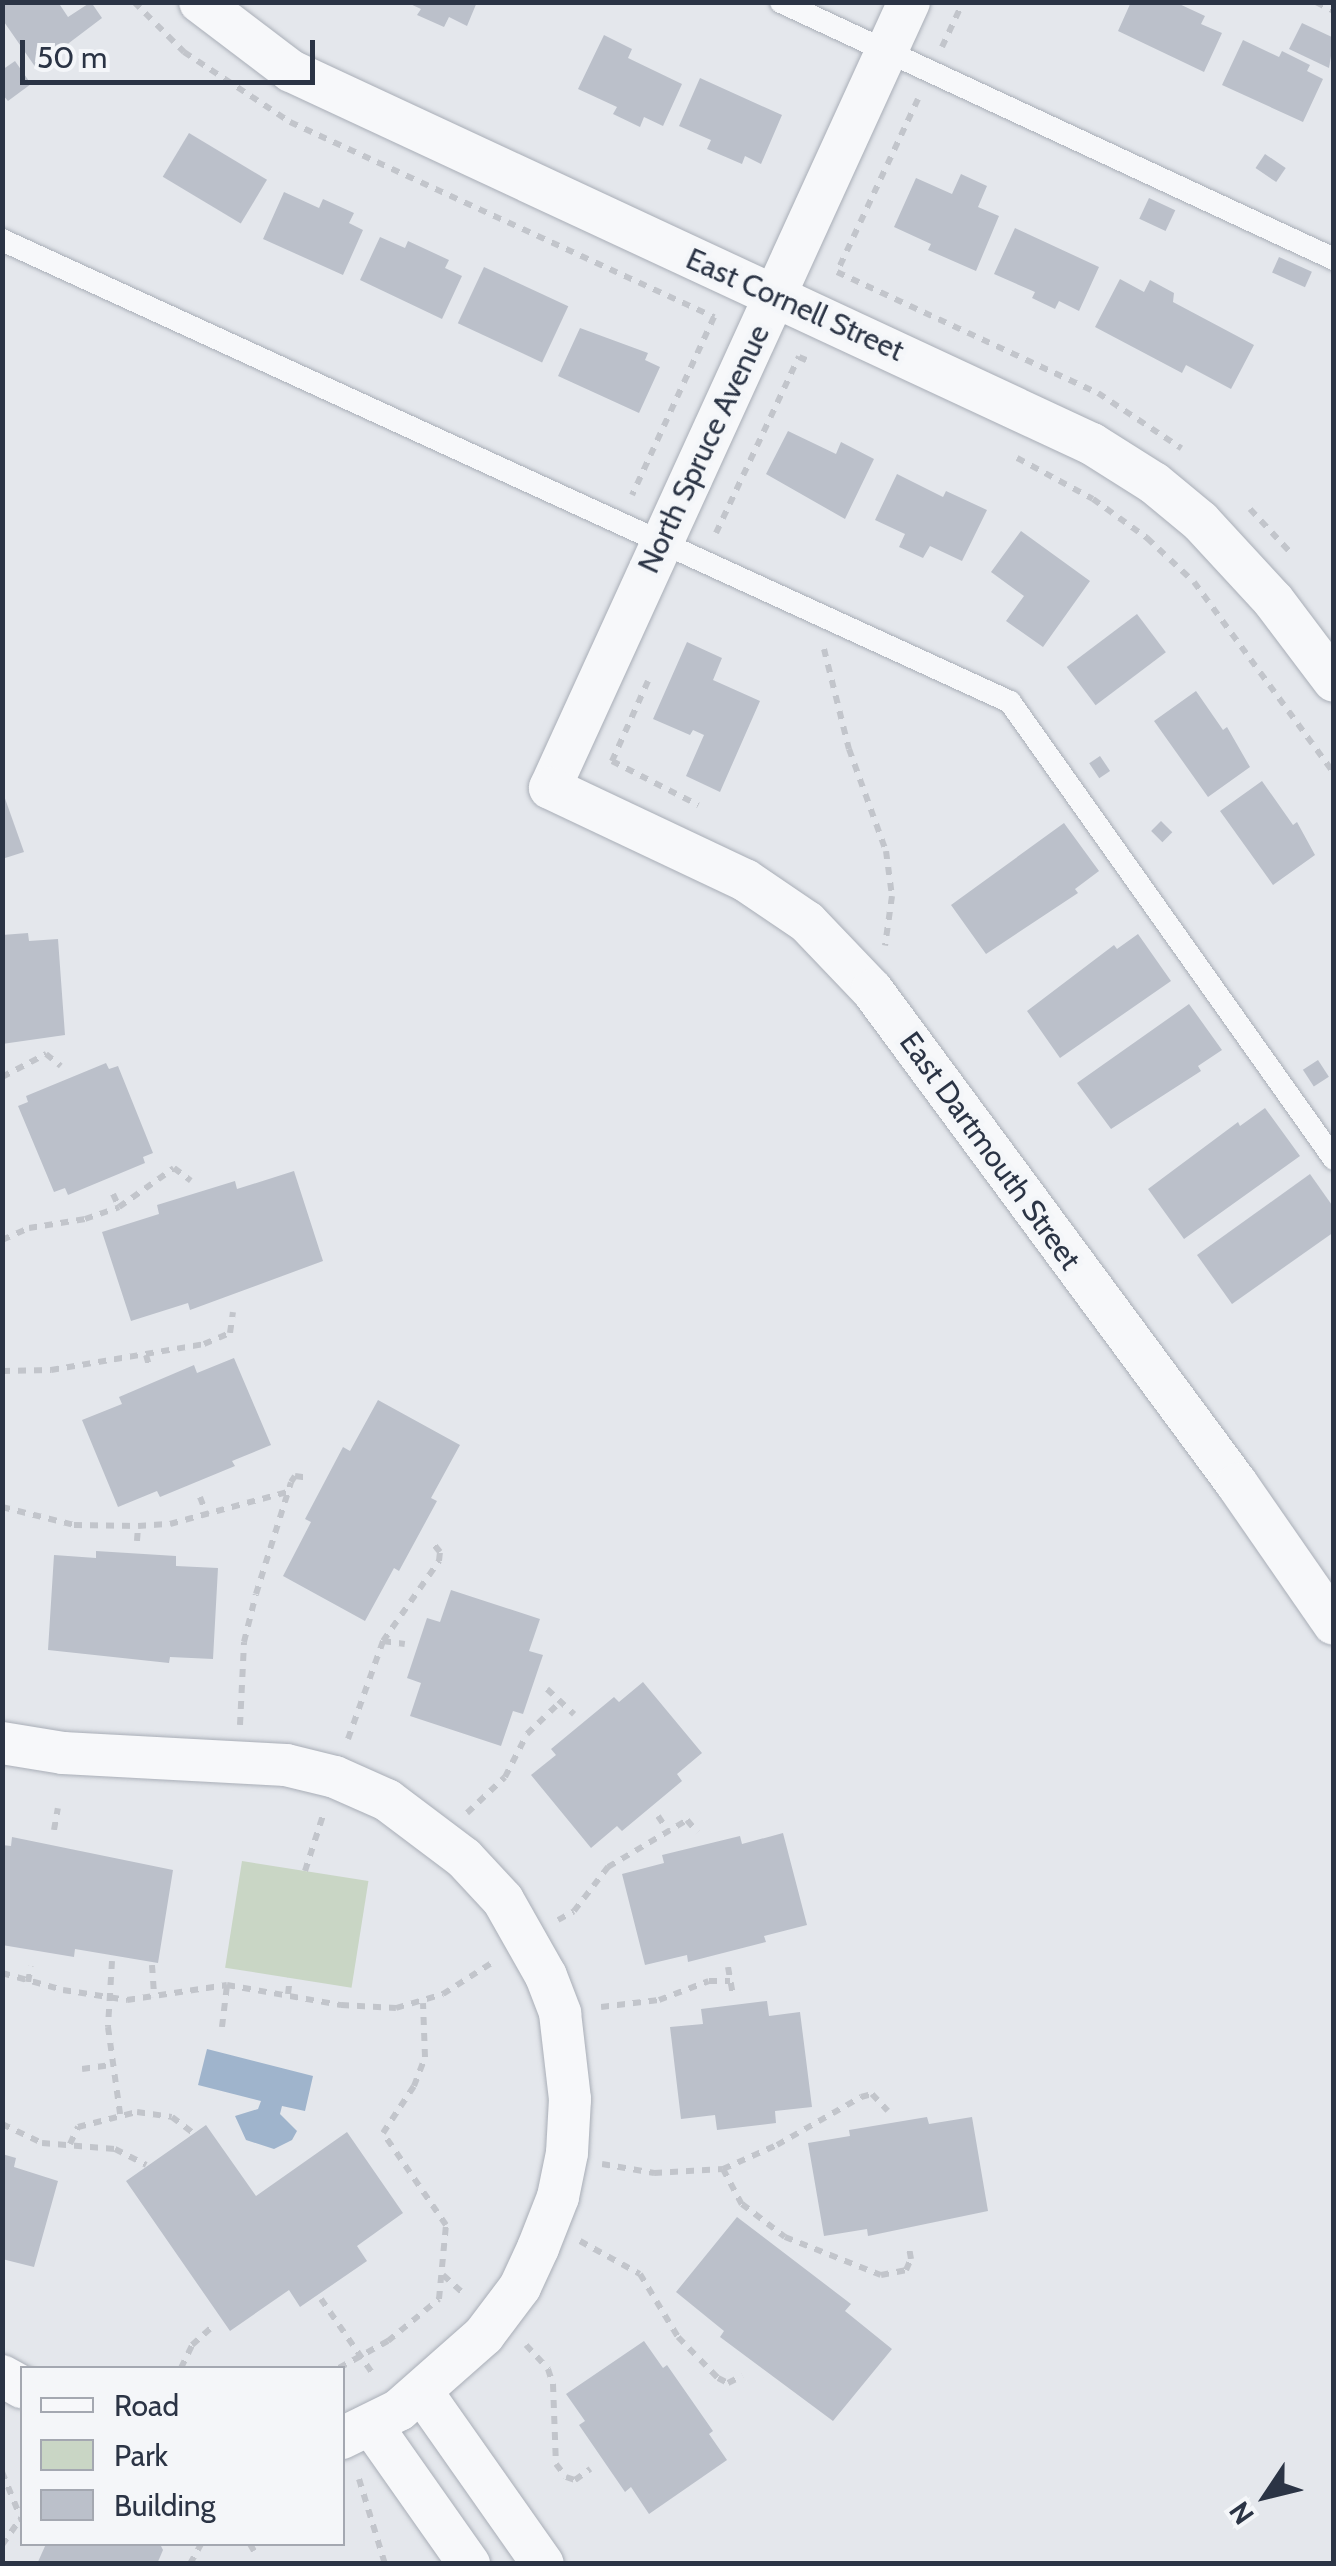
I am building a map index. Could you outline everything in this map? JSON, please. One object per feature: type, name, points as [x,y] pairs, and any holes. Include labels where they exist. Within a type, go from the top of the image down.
[{"type":"street","name":"East Cornell Street","points":[[200,2],[291,70],[1092,444],[1154,483],[1237,557],[1334,681]]},
{"type":"street","name":"North Spruce Avenue","points":[[550,788],[909,2]]},
{"type":"street","name":"East Dartmouth Street","points":[[550,788],[745,880],[808,922],[872,990],[1237,1484],[1334,1624]]},
{"type":"street","points":[[2,1743],[83,1755],[240,1761],[335,1777],[387,1800],[445,1842],[502,1900],[525,1937],[560,2013],[570,2098],[567,2153],[547,2226],[520,2288],[495,2320],[384,2416]]},
{"type":"street","points":[[384,2416],[469,2564]]},
{"type":"street","points":[[384,2416],[542,2564]]},
{"type":"lane","points":[[781,2],[1334,259]]},
{"type":"lane","points":[[2,240],[619,524],[704,558],[1010,702],[1334,1160]]},
{"type":"path","points":[[134,2],[184,52],[245,96],[290,122],[714,318],[619,524]]},
{"type":"path","points":[[963,2],[837,272],[1098,393],[1190,456]]},
{"type":"path","points":[[1316,2],[1334,11]]},
{"type":"path","points":[[704,558],[800,357],[816,365]]},
{"type":"path","points":[[1006,452],[1092,498],[1147,538],[1194,582],[1334,773]]},
{"type":"path","points":[[1246,505],[1292,555]]},
{"type":"path","points":[[822,614],[820,634],[849,749],[886,850],[891,926],[872,990]]},
{"type":"path","points":[[650,676],[612,761],[698,805]]},
{"type":"path","points":[[2,1077],[46,1054],[62,1066]]},
{"type":"path","points":[[2,1240],[30,1228],[86,1219],[119,1207],[174,1168],[191,1180]]},
{"type":"path","points":[[113,1194],[119,1207]]},
{"type":"path","points":[[2,1371],[51,1370],[222,1338],[234,1325],[233,1312]]},
{"type":"path","points":[[146,1355],[150,1369]]},
{"type":"path","points":[[240,1761],[244,1642],[287,1492],[295,1476],[310,1478]]},
{"type":"path","points":[[2,1507],[74,1525],[138,1526],[207,1515],[287,1492]]},
{"type":"path","points":[[200,1497],[207,1515]]},
{"type":"path","points":[[137,1541],[138,1526]]},
{"type":"path","points":[[306,1871],[384,1641],[439,1561],[440,1552],[432,1542]]},
{"type":"path","points":[[384,1641],[405,1644]]},
{"type":"path","points":[[547,1689],[558,1704],[574,1714]]},
{"type":"path","points":[[445,1842],[478,1800],[513,1766],[526,1734],[558,1704]]},
{"type":"path","points":[[54,1830],[58,1808]]},
{"type":"path","points":[[658,1816],[668,1831]]},
{"type":"path","points":[[2,1973],[108,1998],[154,1997],[227,1985],[371,2008],[423,2003],[461,1984],[525,1937],[574,1911],[608,1867],[687,1820],[697,1832]]},
{"type":"path","points":[[112,1961],[108,1998],[120,2114]]},
{"type":"path","points":[[28,1982],[31,1966]]},
{"type":"path","points":[[152,1966],[154,1997]]},
{"type":"path","points":[[728,1967],[733,1995]]},
{"type":"path","points":[[288,1994],[290,1978]]},
{"type":"path","points":[[560,2013],[635,2004],[709,1980],[730,1981]]},
{"type":"path","points":[[222,2027],[227,1985]]},
{"type":"path","points":[[343,2366],[362,2358],[416,2321],[439,2298],[446,2225],[383,2134],[414,2086],[426,2058],[423,2003]]},
{"type":"path","points":[[82,2069],[112,2064]]},
{"type":"path","points":[[567,2153],[622,2170],[680,2174],[723,2169],[777,2146],[872,2094],[888,2111]]},
{"type":"path","points":[[70,2144],[78,2126],[120,2114],[157,2113],[192,2132]]},
{"type":"path","points":[[2,2124],[42,2143],[115,2149],[146,2164]]},
{"type":"path","points":[[723,2169],[742,2204],[785,2237],[881,2275],[906,2270],[911,2259],[909,2248]]},
{"type":"path","points":[[547,2226],[628,2264],[650,2285],[678,2337],[718,2378],[728,2382],[742,2376]]},
{"type":"path","points":[[321,2299],[362,2358],[384,2416]]},
{"type":"path","points":[[495,2320],[537,2354],[548,2369],[553,2384],[556,2464],[566,2477],[575,2480],[590,2469]]},
{"type":"path","points":[[182,2366],[192,2345],[210,2328]]},
{"type":"path","points":[[2,2472],[20,2514]]},
{"type":"path","points":[[2,2545],[20,2522]]},
{"type":"green space","points":[[242,1861],[368,1881],[352,1988],[225,1968]]},
{"type":"water","points":[[207,2049],[313,2076],[305,2111],[282,2106],[280,2114],[297,2131],[292,2140],[274,2149],[246,2140],[235,2116],[258,2109],[261,2101],[198,2085]]},
{"type":"building","points":[[2,2],[58,2],[68,17],[91,2],[102,18],[36,68],[2,19]]},
{"type":"building","points":[[406,2],[477,2],[467,26],[449,17],[444,27],[417,15],[421,9]]},
{"type":"building","points":[[1131,2],[1175,2],[1205,16],[1201,24],[1222,33],[1204,72],[1118,31]]},
{"type":"building","points":[[1302,23],[1334,38],[1329,68],[1289,49]]},
{"type":"building","points":[[604,35],[632,49],[628,58],[682,84],[663,126],[644,117],[640,127],[613,114],[617,107],[578,89]]},
{"type":"building","points":[[1243,40],[1279,57],[1282,51],[1310,65],[1307,71],[1323,79],[1303,122],[1222,85]]},
{"type":"building","points":[[15,61],[31,84],[8,101],[2,94],[2,70]]},
{"type":"building","points":[[700,78],[782,115],[761,164],[745,156],[742,164],[707,149],[711,140],[679,126]]},
{"type":"building","points":[[189,133],[267,180],[241,224],[163,177]]},
{"type":"building","points":[[1265,154],[1286,168],[1276,182],[1255,168]]},
{"type":"building","points":[[961,174],[987,186],[978,207],[999,216],[976,271],[928,250],[931,244],[894,227],[916,178],[952,194]]},
{"type":"building","points":[[284,192],[319,208],[323,199],[354,213],[349,223],[363,230],[343,275],[263,239]]},
{"type":"building","points":[[1149,198],[1175,210],[1166,231],[1139,219]]},
{"type":"building","points":[[1015,228],[1099,267],[1079,311],[1059,301],[1055,309],[1032,298],[1035,292],[994,274]]},
{"type":"building","points":[[380,237],[405,248],[408,241],[449,260],[445,268],[462,276],[442,319],[360,280]]},
{"type":"building","points":[[1279,257],[1312,272],[1305,287],[1272,273]]},
{"type":"building","points":[[484,267],[568,306],[542,362],[458,323]]},
{"type":"building","points":[[1120,279],[1144,292],[1150,280],[1174,293],[1173,302],[1254,345],[1231,389],[1186,365],[1182,373],[1095,327]]},
{"type":"building","points":[[580,328],[648,353],[645,360],[660,367],[639,413],[558,376]]},
{"type":"building","points":[[788,431],[836,454],[841,442],[874,459],[845,519],[766,474]]},
{"type":"building","points":[[897,474],[943,497],[946,491],[987,510],[962,561],[930,546],[923,558],[899,547],[905,534],[875,520]]},
{"type":"building","points":[[1021,531],[1090,581],[1043,647],[1006,621],[1024,596],[991,572]]},
{"type":"building","points":[[1137,614],[1166,652],[1096,705],[1067,667]]},
{"type":"building","points":[[687,642],[722,658],[713,680],[760,701],[720,792],[686,776],[704,735],[693,730],[690,735],[653,719]]},
{"type":"building","points":[[1196,691],[1223,730],[1227,727],[1250,767],[1208,797],[1154,721]]},
{"type":"building","points":[[1100,756],[1110,771],[1099,778],[1089,763]]},
{"type":"building","points":[[1262,781],[1293,825],[1297,822],[1315,855],[1273,885],[1220,811]]},
{"type":"building","points":[[2,790],[24,852],[2,859]]},
{"type":"building","points":[[1161,821],[1172,832],[1162,842],[1151,831]]},
{"type":"building","points":[[1064,823],[1099,871],[1075,889],[1078,893],[986,954],[951,905]]},
{"type":"building","points":[[28,933],[29,941],[58,939],[65,1035],[2,1044],[2,935]]},
{"type":"building","points":[[1138,934],[1171,981],[1060,1058],[1027,1011],[1114,945],[1117,949]]},
{"type":"building","points":[[1189,1004],[1222,1050],[1198,1066],[1201,1071],[1111,1129],[1077,1083]]},
{"type":"building","points":[[1318,1060],[1329,1077],[1314,1087],[1303,1070]]},
{"type":"building","points":[[106,1063],[109,1069],[118,1066],[153,1153],[143,1157],[145,1163],[68,1195],[65,1188],[54,1192],[18,1106],[28,1102],[26,1096]]},
{"type":"building","points":[[1265,1108],[1300,1156],[1184,1239],[1148,1189],[1238,1122],[1240,1126]]},
{"type":"building","points":[[294,1171],[323,1261],[190,1310],[188,1303],[131,1321],[102,1232],[159,1214],[157,1205],[235,1181],[237,1189]]},
{"type":"building","points":[[1310,1174],[1334,1208],[1334,1232],[1232,1304],[1197,1255]]},
{"type":"building","points":[[234,1358],[271,1445],[232,1461],[235,1466],[160,1497],[157,1491],[118,1507],[82,1420],[122,1404],[119,1397],[194,1365],[197,1373]]},
{"type":"building","points":[[378,1400],[460,1445],[431,1498],[437,1501],[399,1571],[394,1568],[365,1621],[283,1576],[311,1522],[305,1519],[343,1447],[350,1451]]},
{"type":"building","points":[[96,1551],[176,1556],[176,1566],[218,1568],[213,1659],[170,1657],[169,1663],[48,1650],[54,1555],[96,1558]]},
{"type":"building","points":[[451,1590],[540,1619],[529,1651],[543,1655],[523,1714],[513,1711],[501,1746],[410,1716],[421,1683],[407,1678],[427,1618],[440,1622]]},
{"type":"building","points":[[643,1682],[702,1753],[677,1774],[682,1781],[622,1831],[617,1826],[591,1848],[531,1775],[556,1755],[551,1749],[614,1697],[619,1702]]},
{"type":"building","points":[[783,1833],[807,1925],[764,1936],[766,1942],[688,1962],[687,1955],[645,1965],[622,1874],[664,1863],[662,1855],[740,1836],[742,1844]]},
{"type":"building","points":[[12,1837],[173,1870],[158,1963],[75,1949],[74,1957],[2,1945],[2,1845],[11,1846]]},
{"type":"building","points":[[767,2001],[769,2016],[800,2012],[812,2107],[775,2111],[776,2123],[717,2130],[715,2115],[681,2119],[670,2027],[703,2024],[701,2009]]},
{"type":"building","points":[[927,2117],[929,2124],[972,2117],[988,2211],[868,2236],[867,2229],[824,2236],[808,2143],[850,2136],[849,2130]]},
{"type":"building","points":[[206,2125],[256,2196],[347,2132],[403,2213],[357,2246],[367,2261],[300,2307],[289,2290],[230,2331],[126,2181]]},
{"type":"building","points":[[2,2154],[16,2158],[14,2167],[58,2181],[34,2267],[2,2259]]},
{"type":"building","points":[[737,2217],[851,2304],[845,2311],[892,2349],[833,2421],[720,2337],[724,2331],[676,2292]]},
{"type":"building","points":[[644,2341],[663,2368],[667,2365],[713,2431],[709,2434],[727,2460],[649,2514],[631,2487],[625,2492],[579,2425],[585,2421],[566,2394]]},
{"type":"building","points":[[45,2546],[161,2546],[163,2550],[157,2564],[37,2564]]}]
